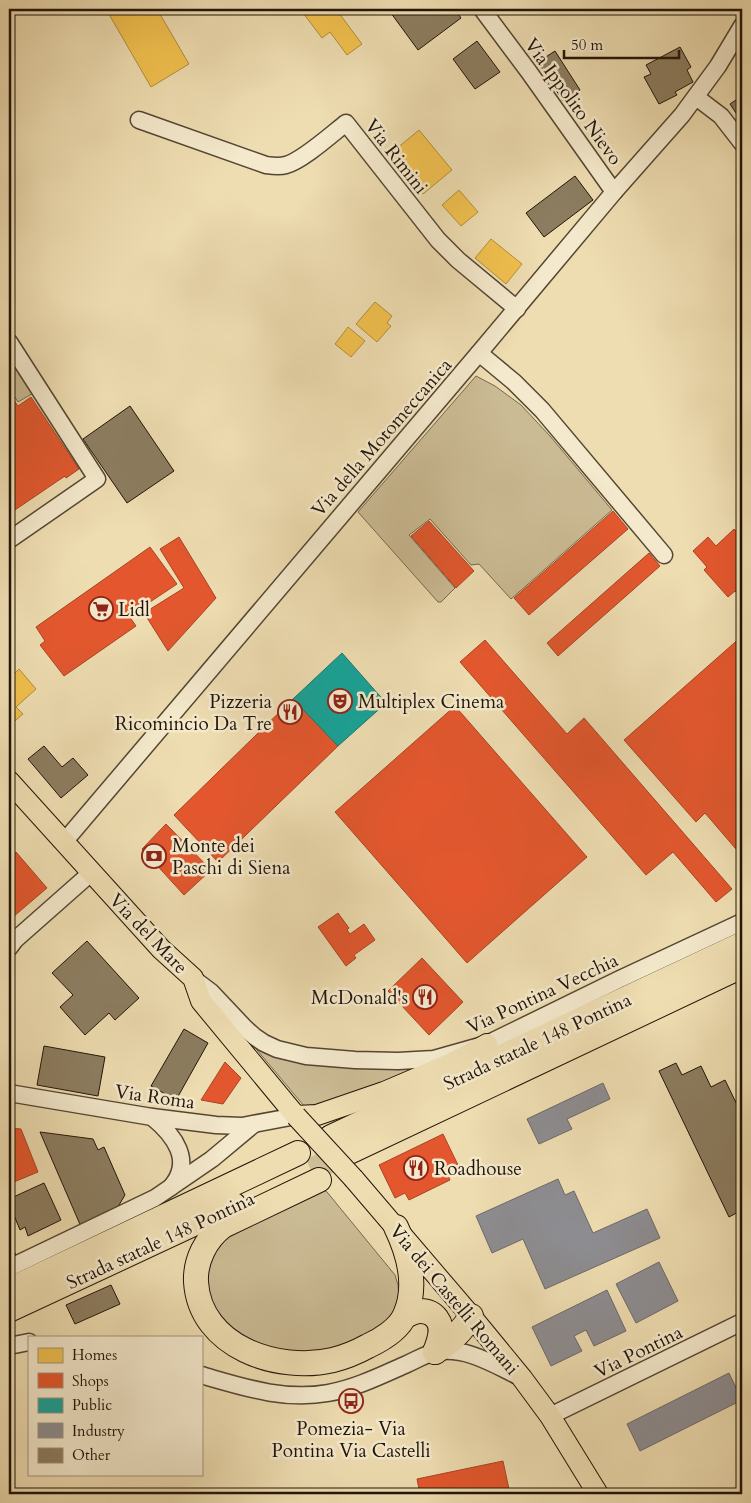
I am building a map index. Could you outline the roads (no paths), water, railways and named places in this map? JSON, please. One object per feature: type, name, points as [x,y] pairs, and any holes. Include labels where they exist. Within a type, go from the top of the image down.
[{"type":"highway","name":"Strada statale 148 Pontina","points":[[345,1158],[742,944]]},
{"type":"highway","name":"Strada statale 148 Pontina","points":[[345,1158],[406,1126],[742,966]]},
{"type":"highway","name":"Strada statale 148 Pontina","points":[[9,1290],[309,1168]]},
{"type":"highway","name":"Strada statale 148 Pontina","points":[[9,1310],[309,1168]]},
{"type":"highway","points":[[309,1168],[229,1222],[214,1234],[202,1252],[196,1278],[199,1302],[206,1316],[225,1337],[246,1351],[261,1357],[282,1361],[304,1362],[332,1360],[355,1353],[383,1338],[405,1316],[411,1294],[410,1269],[406,1250],[396,1227]]},
{"type":"highway","points":[[405,1316],[420,1311],[430,1313],[437,1318],[441,1332],[435,1352]]},
{"type":"highway","points":[[435,1352],[449,1343],[471,1316]]},
{"type":"main road","name":"Via del Mare","points":[[9,781],[161,949],[195,980],[201,1001],[296,1116]]},
{"type":"main road","points":[[296,1116],[317,1115],[384,1092],[445,1066],[487,1044]]},
{"type":"main road","name":"Via dei Castelli Romani","points":[[296,1116],[345,1158],[396,1227],[522,1378],[550,1416],[598,1494]]},
{"type":"street","name":"Via Ippolito Nievo","points":[[482,9],[530,72],[614,192]]},
{"type":"street","name":"Via della Motomeccanica","points":[[64,842],[696,97],[725,56],[742,26]]},
{"type":"street","name":"Via della Motomeccanica","points":[[725,56],[742,46]]},
{"type":"street","points":[[696,97],[721,116],[742,143]]},
{"type":"street","name":"Via Rimini","points":[[139,120],[266,164],[278,166],[285,166],[295,161],[346,123],[438,240],[458,260],[517,308]]},
{"type":"street","points":[[9,342],[97,479],[9,540]]},
{"type":"street","points":[[479,353],[514,382],[542,410],[664,555]]},
{"type":"street","points":[[10,940],[92,872]]},
{"type":"street","name":"Via Pontina Vecchia","points":[[195,980],[211,992],[255,1037],[264,1043],[288,1052],[306,1056],[355,1060],[413,1061],[434,1058],[487,1044],[742,922]]},
{"type":"street","name":"Via Roma","points":[[9,1092],[216,1126],[254,1124],[296,1116]]},
{"type":"street","points":[[152,1117],[172,1137],[182,1161],[177,1180],[162,1194]]},
{"type":"street","points":[[9,1268],[162,1194],[212,1159],[254,1124]]},
{"type":"street","name":"Via Pontina","points":[[550,1416],[742,1322]]},
{"type":"street","points":[[9,1346],[28,1342]]},
{"type":"street","points":[[202,1375],[252,1390],[274,1394],[312,1395],[329,1393],[361,1384],[435,1352],[455,1352],[487,1360],[522,1378]]},
{"type":"tunnel","points":[[311,1170],[345,1154]]},
{"type":"place","name":"Lidl","points":[[101,609]]},
{"type":"place","name":"Multiplex Cinema","points":[[340,701]]},
{"type":"place","name":"Pizzeria Ricomincio Da Tre","points":[[290,712]]},
{"type":"place","name":"Monte dei Paschi di Siena","points":[[154,856]]},
{"type":"place","name":"McDonald's","points":[[425,997]]},
{"type":"place","name":"Roadhouse","points":[[416,1168]]},
{"type":"place","name":"Pomezia- Via Pontina Via Castelli","points":[[351,1401]]}]
